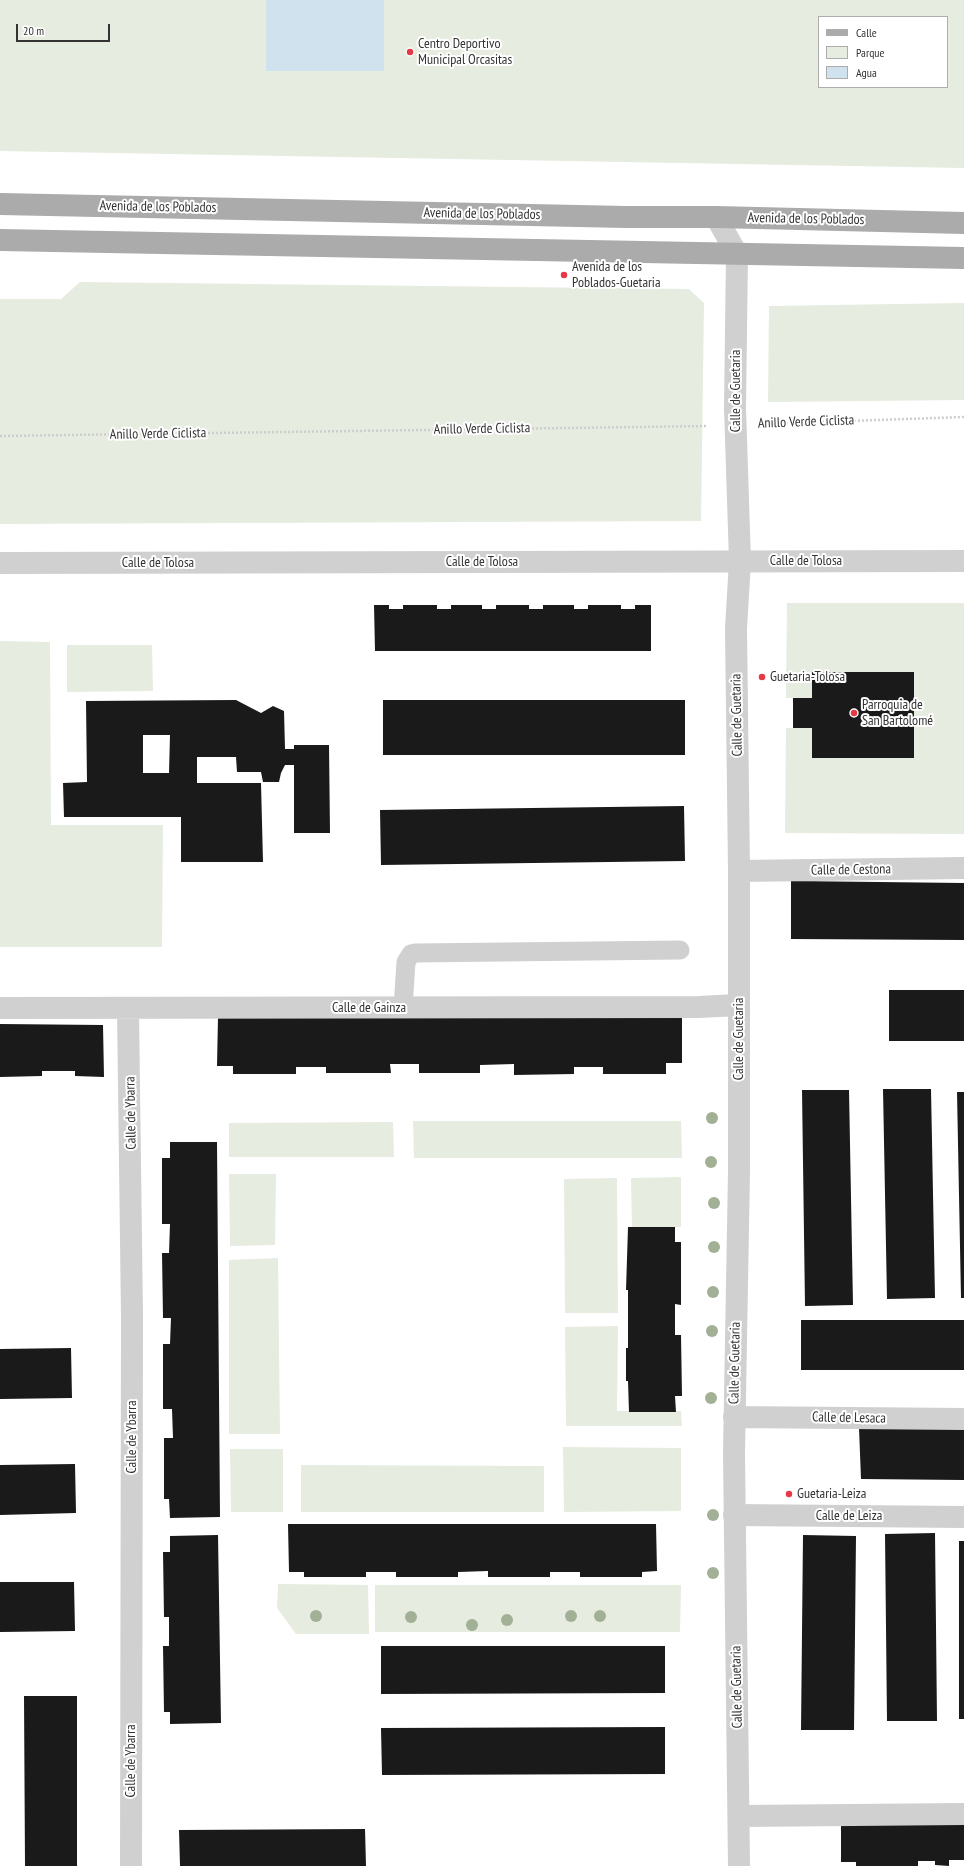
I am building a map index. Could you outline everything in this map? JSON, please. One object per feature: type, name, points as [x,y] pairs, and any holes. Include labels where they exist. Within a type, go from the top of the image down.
[{"type":"main road","name":"Avenida de los Poblados","points":[[0,204],[964,223]]},
{"type":"main road","points":[[0,240],[632,250],[737,254],[964,258]]},
{"type":"street","name":"Calle de Guetaria","points":[[716,217],[737,254],[736,425],[740,561],[736,628],[739,871],[739,1171],[734,1417],[734,1515],[739,1866]]},
{"type":"street","name":"Calle de Tolosa","points":[[0,563],[964,561]]},
{"type":"street","name":"Calle de Cestona","points":[[739,871],[964,868]]},
{"type":"street","name":"Calle de Gainza","points":[[0,1008],[403,1008],[738,1005]]},
{"type":"street","name":"Calle de Ybarra","points":[[128,1009],[132,1317],[131,1866]]},
{"type":"street","name":"Calle de Lesaca","points":[[734,1417],[964,1419]]},
{"type":"street","name":"Calle de Leiza","points":[[734,1515],[964,1516]]},
{"type":"street","points":[[739,1816],[964,1814]]},
{"type":"lane","points":[[403,1008],[406,962],[411,954],[415,953],[680,950]]},
{"type":"path","name":"Anillo Verde Ciclista","points":[[0,436],[736,425],[964,417]]},
{"type":"green space","name":"Centro Deportivo Municipal Orcasitas","points":[[0,0],[964,0],[964,168],[0,151]]},
{"type":"green space","points":[[80,282],[689,289],[704,303],[701,521],[0,524],[0,299],[61,299]]},
{"type":"green space","points":[[964,303],[964,400],[768,402],[769,306]]},
{"type":"green space","points":[[787,603],[964,603],[964,834],[785,833],[786,728],[812,728],[812,758],[914,758],[914,672],[812,672],[812,698],[786,698]]},
{"type":"green space","points":[[0,641],[50,642],[51,825],[163,825],[162,947],[0,947]]},
{"type":"green space","points":[[67,645],[152,645],[153,691],[67,692]]},
{"type":"green space","points":[[413,1121],[681,1121],[682,1158],[414,1158]]},
{"type":"green space","points":[[393,1122],[394,1157],[229,1157],[229,1123]]},
{"type":"green space","points":[[229,1174],[276,1174],[275,1245],[230,1246]]},
{"type":"green space","points":[[681,1177],[681,1227],[632,1227],[631,1178]]},
{"type":"green space","points":[[617,1178],[618,1313],[565,1313],[564,1179]]},
{"type":"green space","points":[[278,1258],[280,1434],[229,1434],[229,1260]]},
{"type":"green space","points":[[618,1326],[617,1411],[681,1411],[682,1426],[566,1426],[565,1327]]},
{"type":"green space","points":[[563,1447],[681,1448],[681,1511],[564,1512]]},
{"type":"green space","points":[[230,1449],[283,1449],[283,1512],[231,1512]]},
{"type":"green space","points":[[301,1465],[544,1466],[544,1512],[301,1512]]},
{"type":"green space","points":[[278,1584],[368,1585],[369,1634],[296,1634],[277,1608]]},
{"type":"green space","points":[[375,1585],[681,1585],[680,1632],[375,1632]]},
{"type":"water","points":[[266,0],[384,0],[384,71],[266,71]]},
{"type":"building","points":[[374,605],[389,605],[389,609],[403,609],[403,605],[437,605],[437,609],[451,609],[451,605],[482,605],[482,609],[496,609],[496,605],[529,605],[529,609],[543,609],[543,605],[574,605],[574,609],[588,609],[588,605],[621,605],[621,609],[635,609],[635,605],[651,605],[651,651],[375,651]]},
{"type":"building","name":"Parroquia de San Bartolomé","points":[[812,672],[914,672],[914,758],[812,758],[812,728],[793,728],[793,698],[812,698]]},
{"type":"building","points":[[236,700],[261,713],[273,706],[284,711],[285,749],[294,749],[294,745],[329,745],[330,833],[294,833],[294,765],[285,765],[279,782],[263,782],[261,772],[237,772],[236,757],[197,757],[197,783],[261,783],[263,862],[181,862],[181,817],[64,817],[63,783],[87,782],[86,701]],"holes":[[[143,735],[170,735],[169,773],[143,773]]]},
{"type":"building","points":[[383,700],[685,700],[685,755],[383,755]]},
{"type":"building","points":[[684,806],[685,861],[381,865],[380,810]]},
{"type":"building","points":[[791,881],[964,883],[964,940],[791,939]]},
{"type":"building","points":[[889,990],[964,990],[964,1041],[889,1041]]},
{"type":"building","points":[[218,1017],[682,1018],[682,1063],[666,1063],[666,1074],[603,1074],[603,1067],[574,1067],[574,1074],[514,1075],[514,1064],[480,1065],[480,1073],[419,1073],[419,1064],[390,1064],[391,1073],[326,1073],[326,1067],[296,1067],[296,1074],[233,1074],[233,1066],[217,1066]]},
{"type":"building","points":[[0,1024],[103,1025],[104,1077],[75,1076],[75,1071],[42,1071],[42,1076],[0,1077]]},
{"type":"building","points":[[883,1089],[931,1089],[935,1298],[887,1299]]},
{"type":"building","points":[[802,1090],[849,1090],[853,1305],[805,1306]]},
{"type":"building","points":[[957,1092],[964,1092],[964,1298],[961,1298]]},
{"type":"building","points":[[170,1142],[217,1142],[220,1517],[170,1518],[169,1499],[164,1499],[164,1438],[173,1438],[172,1409],[163,1409],[163,1344],[170,1344],[171,1318],[163,1318],[162,1253],[169,1253],[170,1224],[162,1224],[162,1158],[170,1158]]},
{"type":"building","points":[[628,1227],[675,1227],[675,1242],[681,1242],[681,1305],[675,1304],[675,1335],[681,1335],[682,1396],[675,1396],[676,1412],[629,1412],[628,1381],[626,1381],[626,1348],[628,1348],[628,1290],[626,1290]]},
{"type":"building","points":[[801,1320],[964,1320],[964,1370],[801,1370]]},
{"type":"building","points":[[71,1348],[72,1398],[0,1399],[0,1349]]},
{"type":"building","points":[[859,1428],[964,1428],[964,1480],[861,1479]]},
{"type":"building","points":[[75,1464],[76,1513],[0,1515],[0,1465]]},
{"type":"building","points":[[288,1524],[656,1524],[657,1571],[642,1572],[642,1577],[580,1577],[580,1572],[550,1572],[550,1577],[488,1577],[488,1571],[458,1572],[458,1577],[396,1577],[396,1572],[366,1572],[366,1577],[304,1577],[304,1572],[289,1572]]},
{"type":"building","points":[[935,1533],[937,1721],[887,1721],[885,1534]]},
{"type":"building","points":[[218,1535],[221,1723],[170,1724],[170,1712],[164,1712],[163,1646],[169,1646],[169,1617],[164,1617],[163,1552],[170,1552],[170,1536]]},
{"type":"building","points":[[803,1535],[856,1536],[854,1730],[801,1730]]},
{"type":"building","points":[[959,1541],[964,1541],[964,1719],[959,1719]]},
{"type":"building","points":[[0,1582],[74,1582],[75,1631],[0,1632]]},
{"type":"building","points":[[381,1646],[665,1646],[665,1693],[381,1694]]},
{"type":"building","points":[[24,1696],[77,1696],[77,1866],[25,1866]]},
{"type":"building","points":[[665,1727],[665,1774],[382,1775],[381,1728]]},
{"type":"building","points":[[964,1818],[964,1860],[949,1860],[949,1866],[935,1865],[935,1861],[918,1861],[918,1866],[856,1866],[856,1862],[841,1862],[841,1819]]},
{"type":"building","points":[[365,1829],[366,1866],[180,1866],[179,1830]]},
{"type":"place","name":"Centro Deportivo Municipal Orcasitas","points":[[410,52]]},
{"type":"place","name":"Avenida de los Poblados-Guetaria","points":[[564,275]]},
{"type":"place","name":"Guetaria-Tolosa","points":[[762,677]]},
{"type":"place","name":"Parroquia de San Bartolomé","points":[[854,713]]},
{"type":"place","name":"Guetaria-Leiza","points":[[789,1494]]}]
